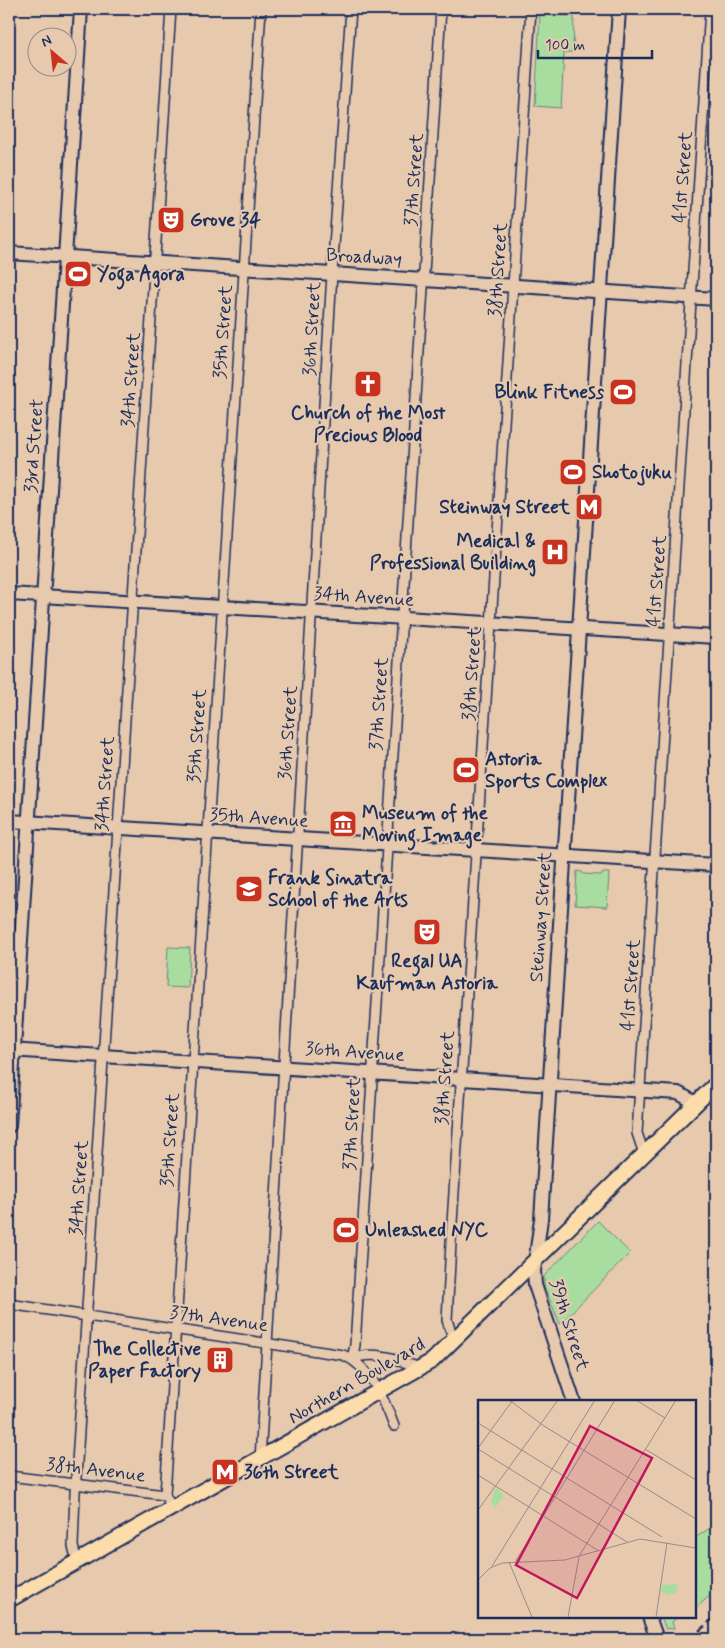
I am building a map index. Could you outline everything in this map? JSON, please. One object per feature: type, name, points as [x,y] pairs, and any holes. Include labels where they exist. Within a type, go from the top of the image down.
[{"type":"main road","name":"Northern Boulevard","points":[[9,1600],[420,1369],[454,1341],[716,1084]]},
{"type":"street","name":"33rd Street","points":[[9,1126],[11,1050],[29,823],[82,9]]},
{"type":"street","name":"34th Street","points":[[77,1562],[73,1546],[86,1316],[170,9]]},
{"type":"street","name":"35th Street","points":[[165,1495],[260,9]]},
{"type":"street","name":"36th Street","points":[[260,1459],[282,1067],[332,274],[351,9]]},
{"type":"street","name":"37th Street","points":[[352,1359],[355,1345],[441,9]]},
{"type":"street","name":"38th Street","points":[[454,1341],[447,1320],[531,9]]},
{"type":"street","name":"Steinway Street","points":[[536,1259],[541,1219],[563,856],[620,9]]},
{"type":"street","name":"41st Street","points":[[644,1154],[637,1133],[710,9]]},
{"type":"street","name":"Broadway","points":[[9,253],[716,299]]},
{"type":"street","name":"34th Avenue","points":[[9,594],[716,637]]},
{"type":"street","name":"35th Avenue","points":[[9,822],[716,865]]},
{"type":"street","name":"36th Avenue","points":[[11,1050],[549,1083],[678,1093],[696,1103]]},
{"type":"street","name":"39th Street","points":[[536,1259],[535,1285],[573,1400]]},
{"type":"street","name":"37th Avenue","points":[[9,1304],[266,1342],[338,1354],[352,1359],[368,1354],[403,1361],[420,1369]]},
{"type":"street","points":[[352,1359],[365,1371],[386,1404],[394,1426]]},
{"type":"street","name":"38th Avenue","points":[[9,1476],[165,1495],[172,1508]]},
{"type":"street","points":[[649,1618],[657,1639]]},
{"type":"green space","points":[[540,15],[574,16],[573,52],[564,52],[561,108],[535,106]]},
{"type":"green space","points":[[577,871],[583,874],[602,875],[603,873],[609,873],[607,907],[575,905]]},
{"type":"green space","points":[[168,947],[190,948],[188,988],[166,987]]},
{"type":"green space","points":[[598,1221],[630,1253],[560,1324],[544,1286],[544,1276]]},
{"type":"green space","points":[[716,1524],[716,1590],[695,1609],[695,1538]]},
{"type":"green space","points":[[661,1618],[677,1618],[672,1622],[674,1628],[666,1629]]},
{"type":"railway","points":[[690,1639],[716,1616]]},
{"type":"railway","points":[[704,1639],[716,1628]]},
{"type":"place","name":"Grove 34","points":[[171,220]]},
{"type":"place","name":"Yoga Agora","points":[[78,274]]},
{"type":"place","name":"Church of the Most Precious Blood","points":[[368,384]]},
{"type":"place","name":"Blink Fitness","points":[[623,392]]},
{"type":"place","name":"Shotojuku","points":[[573,472]]},
{"type":"place","name":"Steinway Street","points":[[589,507]]},
{"type":"place","name":"Medical & Professional Building","points":[[555,552]]},
{"type":"place","name":"Astoria Sports Complex","points":[[466,770]]},
{"type":"place","name":"Museum of the Moving Image","points":[[343,824]]},
{"type":"place","name":"Frank Sinatra School of the Arts","points":[[249,889]]},
{"type":"place","name":"Regal UA Kaufman Astoria","points":[[427,932]]},
{"type":"place","name":"Unleashed NYC","points":[[346,1230]]},
{"type":"place","name":"The Collective Paper Factory","points":[[220,1360]]},
{"type":"place","name":"36th Street","points":[[225,1472]]}]
